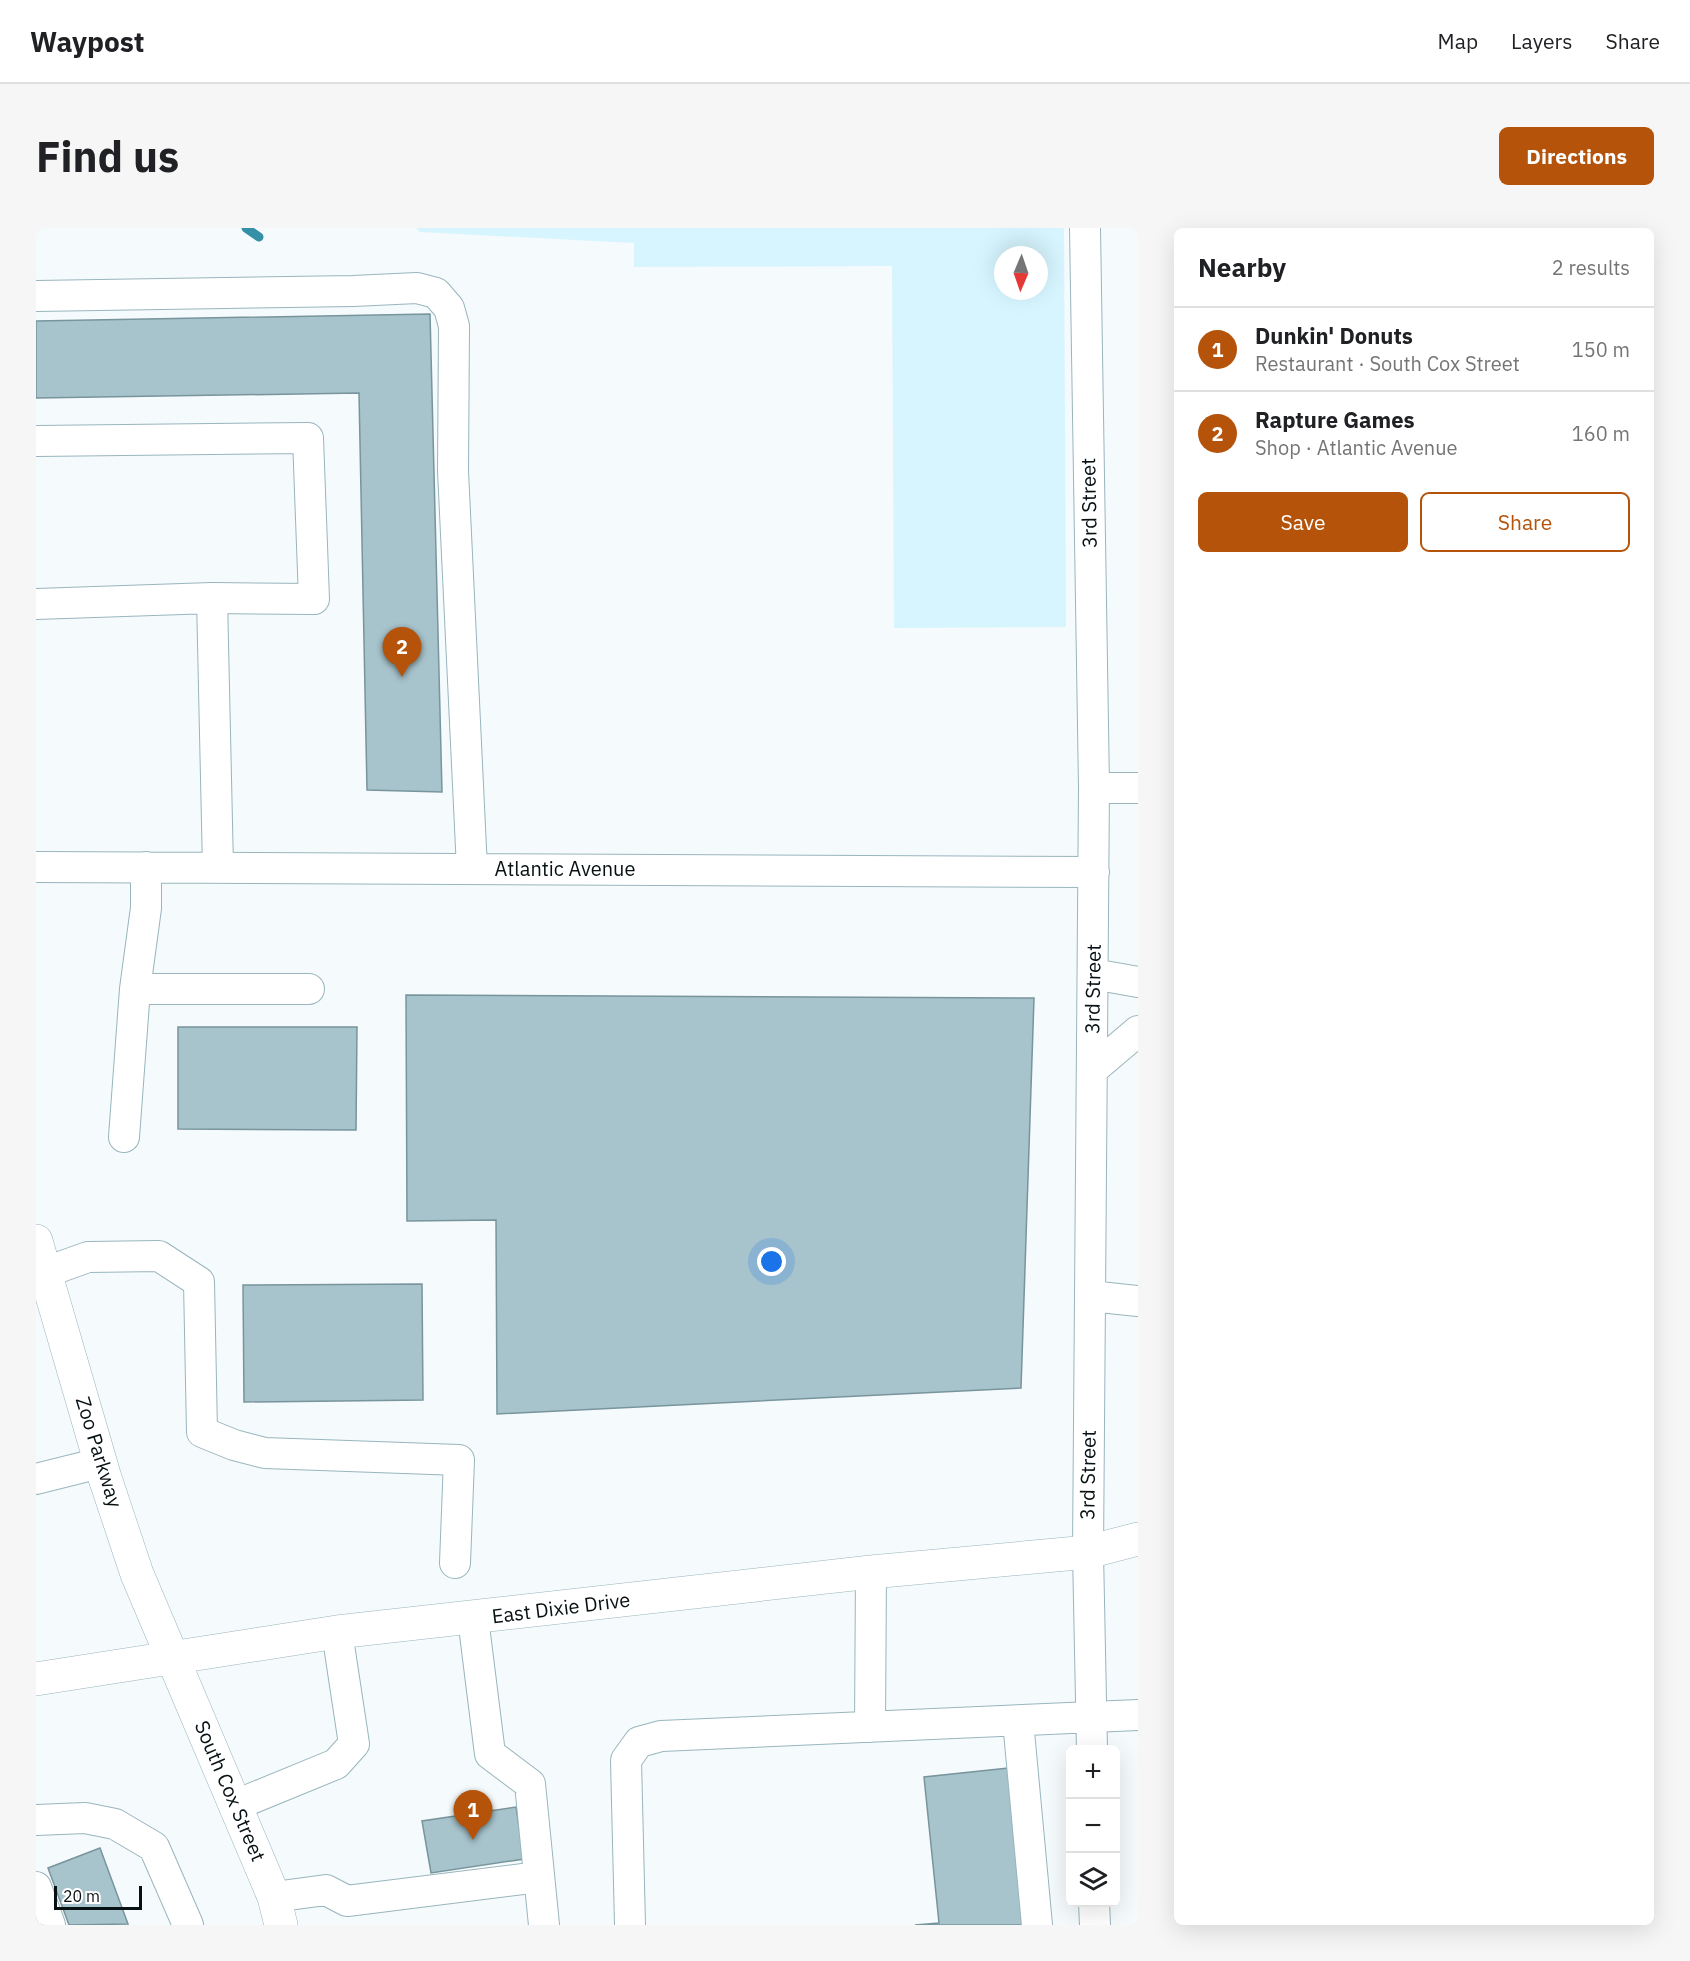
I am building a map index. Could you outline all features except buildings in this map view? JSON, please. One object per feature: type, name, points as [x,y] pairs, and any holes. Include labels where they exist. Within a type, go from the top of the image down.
[{"type":"main road","name":"Zoo Parkway","points":[[36,1241],[44,1279],[100,1463],[137,1574],[174,1659]]},
{"type":"main road","name":"East Dixie Drive","points":[[36,1679],[337,1632],[871,1572],[1088,1552],[1138,1539]]},
{"type":"main road","name":"East Dixie Drive","points":[[1088,1552],[1138,1557]]},
{"type":"main road","name":"South Cox Street","points":[[174,1659],[236,1805],[277,1911]]},
{"type":"street","name":"3rd Street","points":[[1085,228],[1094,788],[1088,1552],[1092,1745]]},
{"type":"street","points":[[36,296],[417,288],[436,293],[449,308],[454,326],[454,483],[472,868]]},
{"type":"street","points":[[36,441],[308,438],[314,599],[212,598],[36,604]]},
{"type":"street","points":[[212,598],[218,868]]},
{"type":"street","points":[[1094,788],[1138,788]]},
{"type":"street","name":"Atlantic Avenue","points":[[36,867],[1094,872]]},
{"type":"street","points":[[124,1137],[135,989],[146,908],[146,867]]},
{"type":"street","points":[[1093,974],[1138,982]]},
{"type":"street","points":[[135,989],[309,989]]},
{"type":"street","points":[[1092,1070],[1138,1031]]},
{"type":"street","points":[[44,1279],[88,1257],[159,1256],[199,1282],[202,1432],[234,1445],[265,1453],[459,1461],[455,1563]]},
{"type":"street","points":[[1090,1296],[1138,1301]]},
{"type":"street","points":[[36,1479],[100,1463]]},
{"type":"street","points":[[870,1727],[871,1572]]},
{"type":"street","points":[[473,1618],[490,1754],[530,1784],[544,1925]]},
{"type":"street","points":[[236,1805],[336,1764],[354,1744],[337,1632]]},
{"type":"street","points":[[630,1925],[626,1760],[639,1742],[661,1736],[1138,1715]]},
{"type":"street","points":[[1018,1721],[1037,1925]]},
{"type":"street","points":[[42,1828],[85,1818],[115,1824],[154,1847],[188,1925]]},
{"type":"street","points":[[277,1911],[326,1890],[347,1901],[539,1877]]},
{"type":"street","points":[[36,1887],[50,1925]]},
{"type":"street","points":[[1094,1907],[1095,1925]]},
{"type":"shaded area","points":[[416,228],[1064,228],[1066,627],[894,628],[892,266],[634,267],[634,243],[420,232]]},
{"type":"waterway","points":[[246,228],[259,237]]},
{"type":"place","name":"Rapture Games","points":[[402,677]]},
{"type":"place","name":"Dunkin' Donuts","points":[[473,1840]]}]
